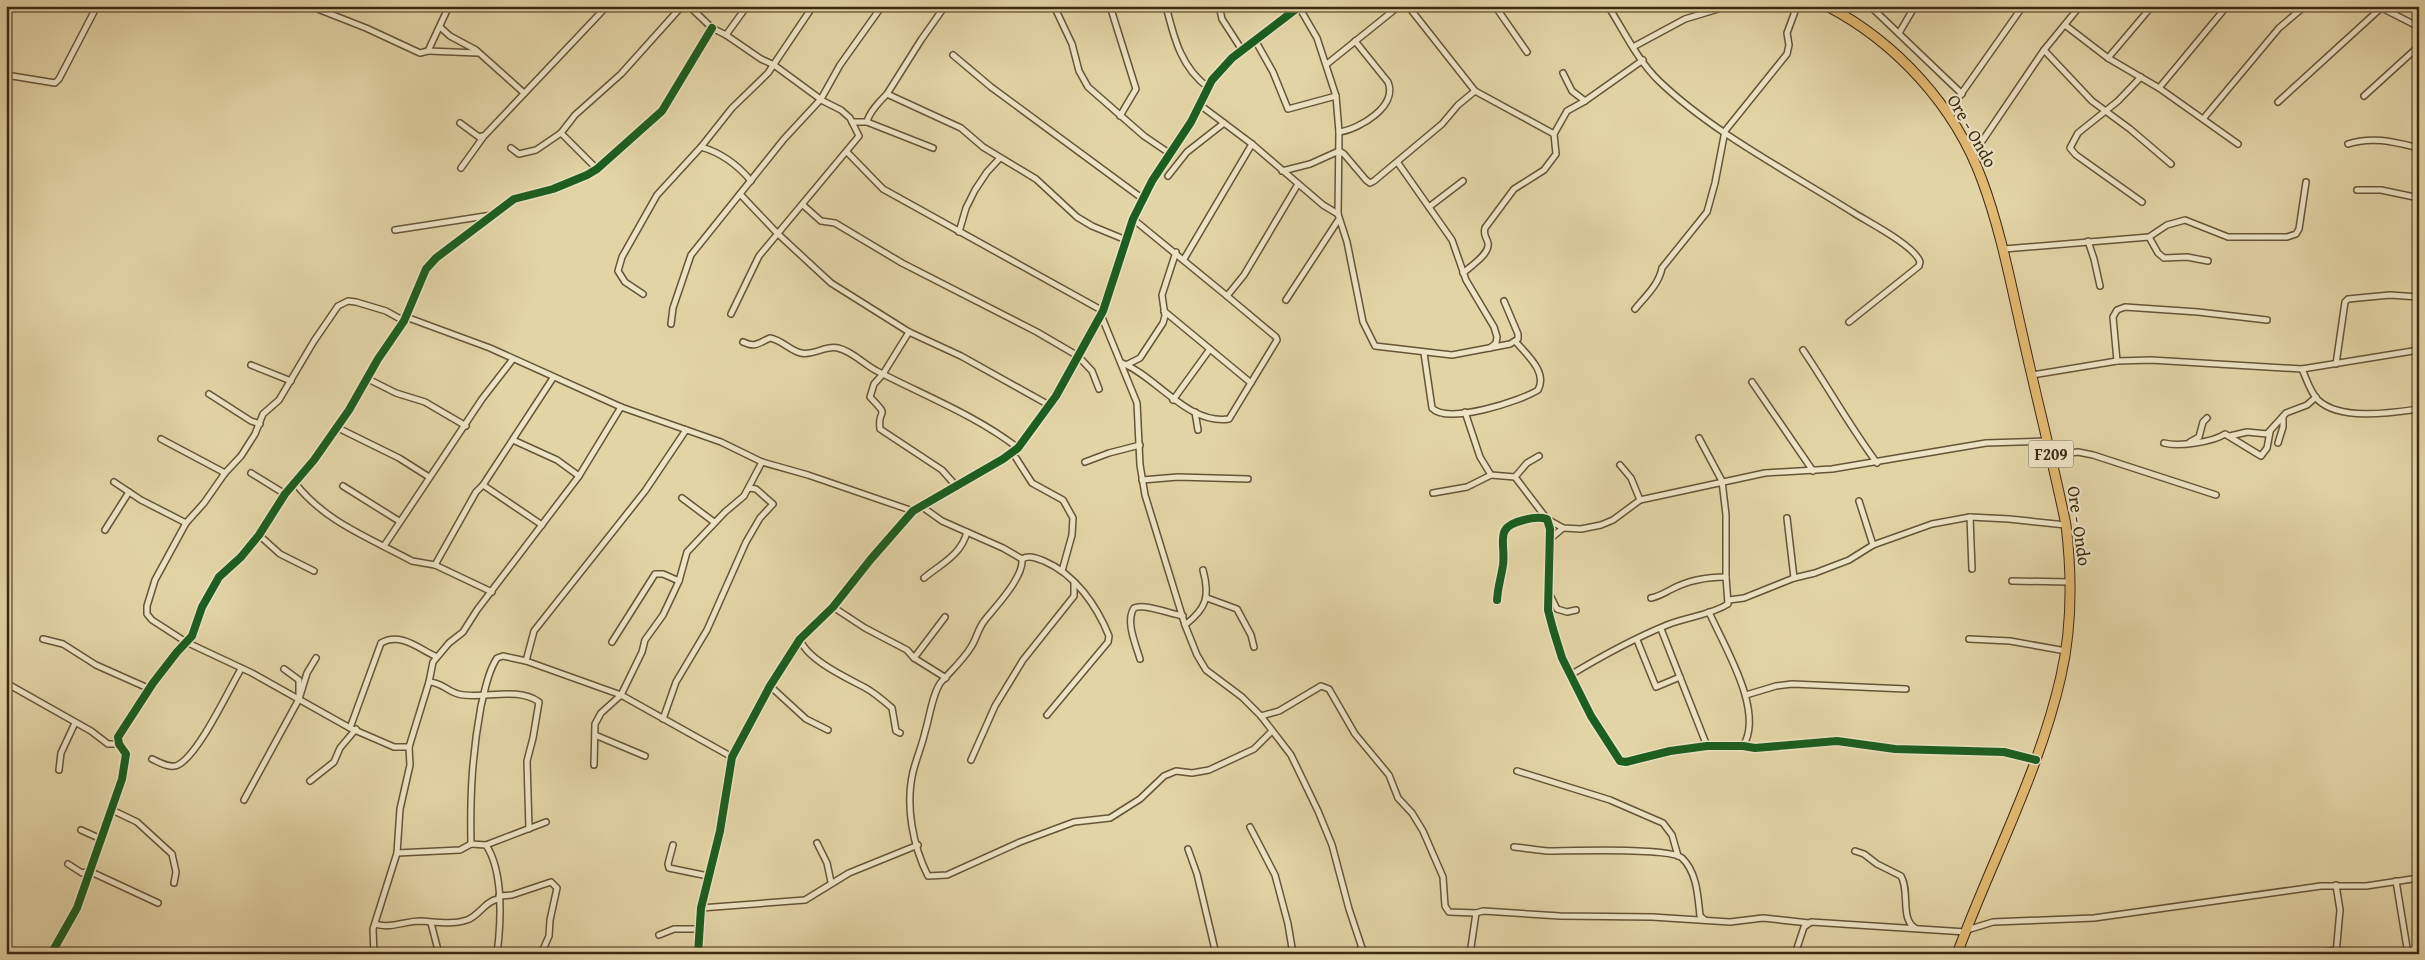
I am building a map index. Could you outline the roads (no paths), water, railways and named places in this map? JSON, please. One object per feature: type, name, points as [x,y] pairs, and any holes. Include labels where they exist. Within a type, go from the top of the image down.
[{"type":"main road","name":"Ore - Ondo","points":[[1827,6],[1862,26],[1885,43],[1906,63],[1947,114],[1972,156],[2004,250],[2066,525],[2070,559],[2066,651],[2053,709],[2036,760],[1957,954]]},
{"type":"street","points":[[6,74],[55,83],[59,80],[97,6]]},
{"type":"street","points":[[310,6],[366,28],[420,53],[428,51],[478,53]]},
{"type":"street","points":[[428,51],[449,6]]},
{"type":"street","points":[[461,168],[485,135],[607,6]]},
{"type":"street","points":[[511,148],[519,154],[536,150],[561,133],[575,115],[621,74],[682,6]]},
{"type":"street","points":[[689,6],[712,28],[726,34],[761,59],[774,65],[821,99],[841,110],[852,122],[859,136],[803,206],[776,233],[759,256],[731,314]]},
{"type":"street","points":[[726,34],[747,6]]},
{"type":"street","points":[[643,294],[625,282],[618,271],[622,257],[657,195],[701,147],[724,118],[755,88],[774,65],[813,6]]},
{"type":"street","points":[[671,324],[673,308],[691,255],[795,126],[821,99],[840,65],[882,6]]},
{"type":"street","points":[[867,122],[869,115],[888,94],[921,40],[945,6]]},
{"type":"street","points":[[1054,6],[1072,44],[1079,71],[1084,81],[1094,93],[1120,116],[1169,153]]},
{"type":"street","points":[[1110,6],[1136,89],[1120,116]]},
{"type":"street","points":[[1166,6],[1176,44],[1188,70],[1208,88]]},
{"type":"street","points":[[1218,6],[1222,19],[1242,50]]},
{"type":"street","points":[[1327,64],[1399,6]]},
{"type":"street","points":[[1408,6],[1475,90],[1554,134]]},
{"type":"street","points":[[1495,6],[1527,52]]},
{"type":"street","points":[[1608,6],[1633,47],[1658,80],[1685,103],[1739,142],[1894,236],[1920,260],[1919,266],[1850,322]]},
{"type":"street","points":[[1633,47],[1685,19],[1728,6]]},
{"type":"street","points":[[1635,308],[1652,289],[1666,263],[1707,212],[1715,183],[1725,131],[1787,54],[1789,45],[1787,33],[1797,6]]},
{"type":"street","points":[[1870,6],[1962,94]]},
{"type":"street","points":[[1899,33],[1915,6]]},
{"type":"street","points":[[1947,114],[2023,6]]},
{"type":"street","points":[[1972,156],[2044,50],[2080,6]]},
{"type":"street","points":[[2108,58],[2152,6]]},
{"type":"street","points":[[2159,88],[2226,6]]},
{"type":"street","points":[[2203,119],[2279,28],[2305,6]]},
{"type":"street","points":[[2392,13],[2395,6]]},
{"type":"street","points":[[698,954],[701,908],[722,823],[732,757],[770,686],[800,639],[834,608],[871,559],[913,511],[957,487],[1018,448],[1049,406],[1102,313],[1133,219],[1169,153],[1220,69],[1242,50],[1300,7],[1317,38],[1336,96],[1339,132],[1339,216],[1347,242],[1363,322],[1370,339],[1375,346],[1382,349],[1452,355],[1516,342]]},
{"type":"street","points":[[2278,102],[2380,7],[2419,27]]},
{"type":"street","points":[[2064,25],[2108,58],[2159,88],[2238,144]]},
{"type":"street","points":[[440,27],[450,36],[462,41],[501,71],[524,93]]},
{"type":"street","points":[[51,954],[77,908],[110,809],[122,780],[126,754],[119,744],[118,737],[150,689],[197,627],[202,607],[218,577],[241,557],[259,535],[285,494],[336,428],[405,319],[426,269],[436,258],[518,197],[554,189],[597,169],[662,111],[712,28]]},
{"type":"street","points":[[1255,40],[1273,72],[1288,109],[1336,96]]},
{"type":"street","points":[[1339,132],[1360,125],[1372,116],[1390,96],[1391,89],[1388,82],[1355,41]]},
{"type":"street","points":[[2364,96],[2419,46]]},
{"type":"street","points":[[2044,50],[2092,101],[2106,110],[2171,164]]},
{"type":"street","points":[[953,55],[991,87],[1143,199]]},
{"type":"street","points":[[1463,273],[1487,250],[1488,244],[1483,234],[1485,228],[1510,194],[1520,184],[1544,170],[1556,154],[1554,134],[1567,110],[1585,101],[1643,60]]},
{"type":"street","points":[[1563,73],[1572,91],[1585,101]]},
{"type":"street","points":[[2142,77],[2078,134],[2071,144],[2071,151],[2142,202]]},
{"type":"street","points":[[1339,151],[1344,154],[1370,183],[1398,163],[1442,124],[1458,105],[1475,90]]},
{"type":"street","points":[[888,94],[962,128],[1000,158],[1036,179],[1077,217],[1092,226],[1126,240]]},
{"type":"street","points":[[1200,104],[1339,216]]},
{"type":"street","points":[[852,122],[867,122],[933,148]]},
{"type":"street","points":[[1168,176],[1187,152],[1224,123]]},
{"type":"street","points":[[460,124],[479,137],[485,135]]},
{"type":"street","points":[[561,133],[597,169]]},
{"type":"street","points":[[2348,144],[2368,140],[2388,141],[2419,148]]},
{"type":"street","points":[[1184,259],[1252,144]]},
{"type":"street","points":[[701,147],[726,158],[751,181]]},
{"type":"street","points":[[1282,171],[1310,164],[1339,151]]},
{"type":"street","points":[[846,152],[883,189],[914,204],[959,232],[1102,313],[1137,403],[1142,480],[1153,523],[1185,625],[1202,665],[1242,697],[1261,716],[1291,755],[1332,845],[1362,948],[1366,954]]},
{"type":"street","points":[[959,232],[966,208],[975,190],[987,172],[1000,158]]},
{"type":"street","points":[[1398,163],[1452,240],[1463,273],[1494,327],[1497,337],[1496,343],[1489,348]]},
{"type":"street","points":[[1429,207],[1464,181]]},
{"type":"street","points":[[2004,250],[2149,237],[2166,225],[2185,220],[2228,236],[2287,237],[2296,234],[2299,229],[2306,182]]},
{"type":"street","points":[[1227,296],[1244,275],[1298,184]]},
{"type":"street","points":[[2357,190],[2381,190],[2419,198]]},
{"type":"street","points":[[740,194],[776,233],[831,283],[908,332],[961,356],[1049,406]]},
{"type":"street","points":[[803,206],[822,221],[834,223],[902,264],[1038,332],[1078,356],[1092,371],[1098,389]]},
{"type":"street","points":[[395,230],[427,224],[474,220],[495,214]]},
{"type":"street","points":[[1286,300],[1339,216]]},
{"type":"street","points":[[1122,362],[1141,372],[1174,400],[1195,412],[1210,417],[1229,418],[1277,340],[1276,337],[1176,252],[1133,219]]},
{"type":"street","points":[[2149,237],[2158,253],[2164,258],[2188,257],[2208,261]]},
{"type":"street","points":[[2088,241],[2100,286]]},
{"type":"street","points":[[1122,362],[1133,363],[1140,358],[1163,323],[1162,295],[1176,252]]},
{"type":"street","points":[[2336,364],[2345,302],[2348,299],[2390,295],[2419,297]]},
{"type":"street","points":[[1504,301],[1518,334],[1516,342]]},
{"type":"street","points":[[409,747],[394,747],[350,728],[299,699],[186,642],[152,620],[147,614],[147,606],[155,580],[186,523],[204,502],[224,472],[240,456],[260,424],[263,414],[276,404],[314,341],[326,327],[334,312],[343,303],[356,302],[371,306],[490,348],[553,378],[576,385],[621,407],[721,442],[762,462],[808,475],[913,511]]},
{"type":"street","points":[[2117,361],[2114,317],[2117,310],[2125,307],[2198,312],[2267,320]]},
{"type":"street","points":[[1164,311],[1251,383]]},
{"type":"street","points":[[908,332],[883,374],[874,384],[870,398],[882,408],[884,414],[880,423],[880,429],[942,470],[957,487]]},
{"type":"street","points":[[743,342],[753,347],[770,338],[802,353],[811,354],[833,347],[840,348],[883,374],[983,424],[1018,448]]},
{"type":"street","points":[[1424,353],[1432,408],[1435,412],[1440,413],[1465,412],[1501,406],[1538,390],[1541,378],[1538,369],[1516,342]]},
{"type":"street","points":[[1174,400],[1210,349]]},
{"type":"street","points":[[1803,350],[1826,382],[1851,427],[1877,463]]},
{"type":"street","points":[[2032,375],[2117,361],[2151,360],[2302,369],[2419,350]]},
{"type":"street","points":[[384,546],[391,539],[399,521],[466,426],[482,400],[513,359]]},
{"type":"street","points":[[251,366],[291,382]]},
{"type":"street","points":[[2302,369],[2316,397],[2332,408],[2366,416],[2419,409]]},
{"type":"street","points":[[366,378],[396,393],[425,402],[466,426]]},
{"type":"street","points":[[435,565],[476,492],[484,485],[553,378]]},
{"type":"street","points":[[1752,382],[1812,471]]},
{"type":"street","points":[[208,394],[251,421],[260,424]]},
{"type":"street","points":[[2164,443],[2172,445],[2219,439],[2225,434],[2253,453],[2261,456],[2264,455],[2270,432],[2282,417],[2286,413],[2307,405],[2316,397]]},
{"type":"street","points":[[374,954],[372,934],[397,853],[400,809],[410,765],[409,747],[436,656],[463,632],[579,476],[621,407]]},
{"type":"street","points":[[1195,412],[1198,430]]},
{"type":"street","points":[[1465,412],[1480,457],[1491,475]]},
{"type":"street","points":[[2278,443],[2283,427],[2282,417]]},
{"type":"street","points":[[2190,442],[2199,437],[2203,422],[2207,418]]},
{"type":"street","points":[[336,428],[398,458],[429,477]]},
{"type":"street","points":[[526,661],[534,631],[645,491],[686,430]]},
{"type":"street","points":[[2230,436],[2247,432],[2262,435],[2270,432]]},
{"type":"street","points":[[1572,674],[1636,640],[1728,604],[1726,515],[1722,482],[1699,438]]},
{"type":"street","points":[[160,439],[224,472]]},
{"type":"street","points":[[514,440],[557,460],[579,476]]},
{"type":"street","points":[[1497,600],[1498,578],[1503,564],[1503,533],[1507,526],[1514,522],[1527,519],[1547,519],[1563,528],[1581,529],[1601,526],[1613,520],[1640,500],[1765,472],[1812,471],[1877,463],[1986,444],[2048,441]]},
{"type":"street","points":[[1085,462],[1109,452],[1140,445]]},
{"type":"street","points":[[2051,456],[2078,452],[2093,455],[2216,495]]},
{"type":"street","points":[[1515,477],[1528,463],[1539,456]]},
{"type":"street","points":[[1016,458],[1032,483],[1063,500],[1073,518],[1072,536],[1062,571]]},
{"type":"street","points":[[594,765],[595,724],[601,713],[621,695],[642,652],[645,640],[663,615],[679,581],[690,548],[714,522],[741,499],[749,488],[762,462]]},
{"type":"street","points":[[1620,466],[1624,467],[1631,478],[1640,500]]},
{"type":"street","points":[[251,473],[285,494]]},
{"type":"street","points":[[1433,493],[1466,487],[1491,475],[1515,477],[1547,519],[1550,525],[1548,610],[1553,629],[1562,658],[1572,674],[1591,716],[1620,761],[1626,762],[1670,750],[1707,746],[1756,748],[1836,741],[1895,749],[2004,752],[2036,760]]},
{"type":"street","points":[[1142,480],[1178,477],[1248,480]]},
{"type":"street","points":[[114,482],[186,523]]},
{"type":"street","points":[[295,483],[315,505],[352,531],[412,561],[435,565],[492,592]]},
{"type":"street","points":[[484,485],[542,525]]},
{"type":"street","points":[[343,486],[399,521]]},
{"type":"street","points":[[663,719],[676,682],[707,630],[746,542],[760,518],[773,504],[756,489],[749,488]]},
{"type":"street","points":[[105,530],[129,492]]},
{"type":"street","points":[[682,498],[714,522]]},
{"type":"street","points":[[1859,501],[1873,545]]},
{"type":"street","points":[[921,506],[942,521],[1003,548],[1022,559]]},
{"type":"street","points":[[1970,517],[1972,569]]},
{"type":"street","points":[[1729,600],[1744,598],[1794,578],[1815,573],[1849,560],[1873,545],[1932,524],[1970,517],[2066,525]]},
{"type":"street","points":[[1787,518],[1794,578]]},
{"type":"street","points":[[1550,539],[1563,528]]},
{"type":"street","points":[[924,578],[959,552],[964,545],[967,532]]},
{"type":"street","points":[[259,535],[280,554],[314,571]]},
{"type":"street","points":[[1022,559],[1027,556],[1036,558],[1062,571],[1090,600],[1109,636],[1108,642],[1047,715]]},
{"type":"street","points":[[1022,559],[1022,565],[1012,585],[983,621],[976,639],[969,650],[941,682],[912,774],[910,816],[928,876],[947,875],[1020,842],[1074,822],[1110,818],[1140,799],[1164,776],[1176,772],[1192,773],[1209,770],[1254,749],[1272,732]]},
{"type":"street","points":[[1185,625],[1196,616],[1207,598],[1203,570]]},
{"type":"street","points":[[612,642],[655,574],[663,574],[679,581]]},
{"type":"street","points":[[1651,598],[1662,596],[1693,580],[1726,577]]},
{"type":"street","points":[[2012,581],[2070,582]]},
{"type":"street","points":[[971,760],[1004,691],[1023,660],[1074,596],[1076,590],[1074,584]]},
{"type":"street","points":[[1548,590],[1557,609],[1566,612],[1576,610]]},
{"type":"street","points":[[1207,598],[1238,609],[1251,635],[1254,647]]},
{"type":"street","points":[[1140,659],[1130,615],[1134,608],[1144,606],[1170,615],[1183,616]]},
{"type":"street","points":[[834,608],[865,628],[907,650],[914,658],[946,678]]},
{"type":"street","points":[[1709,612],[1746,695],[1750,718],[1749,730],[1743,746]]},
{"type":"street","points":[[914,658],[945,617]]},
{"type":"street","points":[[1661,629],[1707,746]]},
{"type":"street","points":[[350,728],[381,644],[388,639],[398,638],[436,656]]},
{"type":"street","points":[[43,639],[62,644],[96,665],[150,689]]},
{"type":"street","points":[[800,639],[801,644],[818,660],[871,692],[892,708],[896,731],[900,733]]},
{"type":"street","points":[[1969,639],[2010,641],[2066,651]]},
{"type":"street","points":[[1636,640],[1656,687],[1680,677]]},
{"type":"street","points":[[471,844],[470,782],[474,744],[484,694],[497,658],[502,656],[526,661],[621,695],[732,757]]},
{"type":"street","points":[[244,800],[299,699],[307,673],[316,658]]},
{"type":"street","points":[[152,759],[171,767],[178,765],[193,750],[241,669]]},
{"type":"street","points":[[284,669],[299,680],[299,699]]},
{"type":"street","points":[[429,682],[436,682],[460,695],[524,695],[539,702],[527,761],[529,829]]},
{"type":"street","points":[[6,683],[91,731],[108,744],[119,744]]},
{"type":"street","points":[[1746,695],[1776,686],[1792,684],[1906,689]]},
{"type":"street","points":[[770,686],[806,719],[828,730]]},
{"type":"street","points":[[1261,716],[1279,711],[1321,686],[1329,689],[1355,734],[1389,775],[1398,798],[1423,831],[1443,877],[1446,910],[1449,912],[1476,913],[1483,911],[1560,916],[1652,916],[1742,922],[1763,918],[1966,931],[1993,922],[2094,918],[2336,885],[2366,886],[2419,878]]},
{"type":"street","points":[[59,770],[61,753],[75,723]]},
{"type":"street","points":[[310,781],[334,762],[340,748],[356,729]]},
{"type":"street","points":[[595,735],[645,756]]},
{"type":"street","points":[[1516,771],[1610,800],[1663,823],[1672,835],[1678,856],[1690,868],[1696,884],[1700,916],[1705,920]]},
{"type":"street","points":[[110,809],[137,822],[172,854],[176,872],[174,883]]},
{"type":"street","points":[[397,853],[460,850],[471,844],[486,845],[546,822]]},
{"type":"street","points":[[1250,827],[1275,875],[1288,924],[1293,954]]},
{"type":"street","points":[[81,830],[101,839]]},
{"type":"street","points":[[817,843],[826,863],[831,882]]},
{"type":"street","points":[[486,845],[499,888],[500,932],[497,954]]},
{"type":"street","points":[[673,845],[668,864],[669,868],[708,876]]},
{"type":"street","points":[[701,908],[805,900],[848,873],[918,845]]},
{"type":"street","points":[[1514,847],[1546,851],[1657,852],[1678,856]]},
{"type":"street","points":[[1188,849],[1197,874],[1216,954]]},
{"type":"street","points":[[1855,851],[1864,854],[1876,864],[1901,876],[1907,891],[1907,916],[1915,928]]},
{"type":"street","points":[[68,864],[82,873],[90,871],[158,903]]},
{"type":"street","points":[[2396,880],[2408,954]]},
{"type":"street","points":[[375,924],[390,926],[420,921],[431,923],[469,920],[490,902],[551,882],[557,888],[550,920],[550,936],[542,954]]},
{"type":"street","points":[[2311,954],[2336,952],[2340,910],[2336,885]]},
{"type":"street","points":[[1470,954],[1476,913]]},
{"type":"street","points":[[1795,954],[1804,927],[1809,922]]},
{"type":"street","points":[[431,923],[439,954]]},
{"type":"street","points":[[659,936],[674,929],[700,929]]},
{"type":"street","points":[[1354,954],[1362,948]]}]
